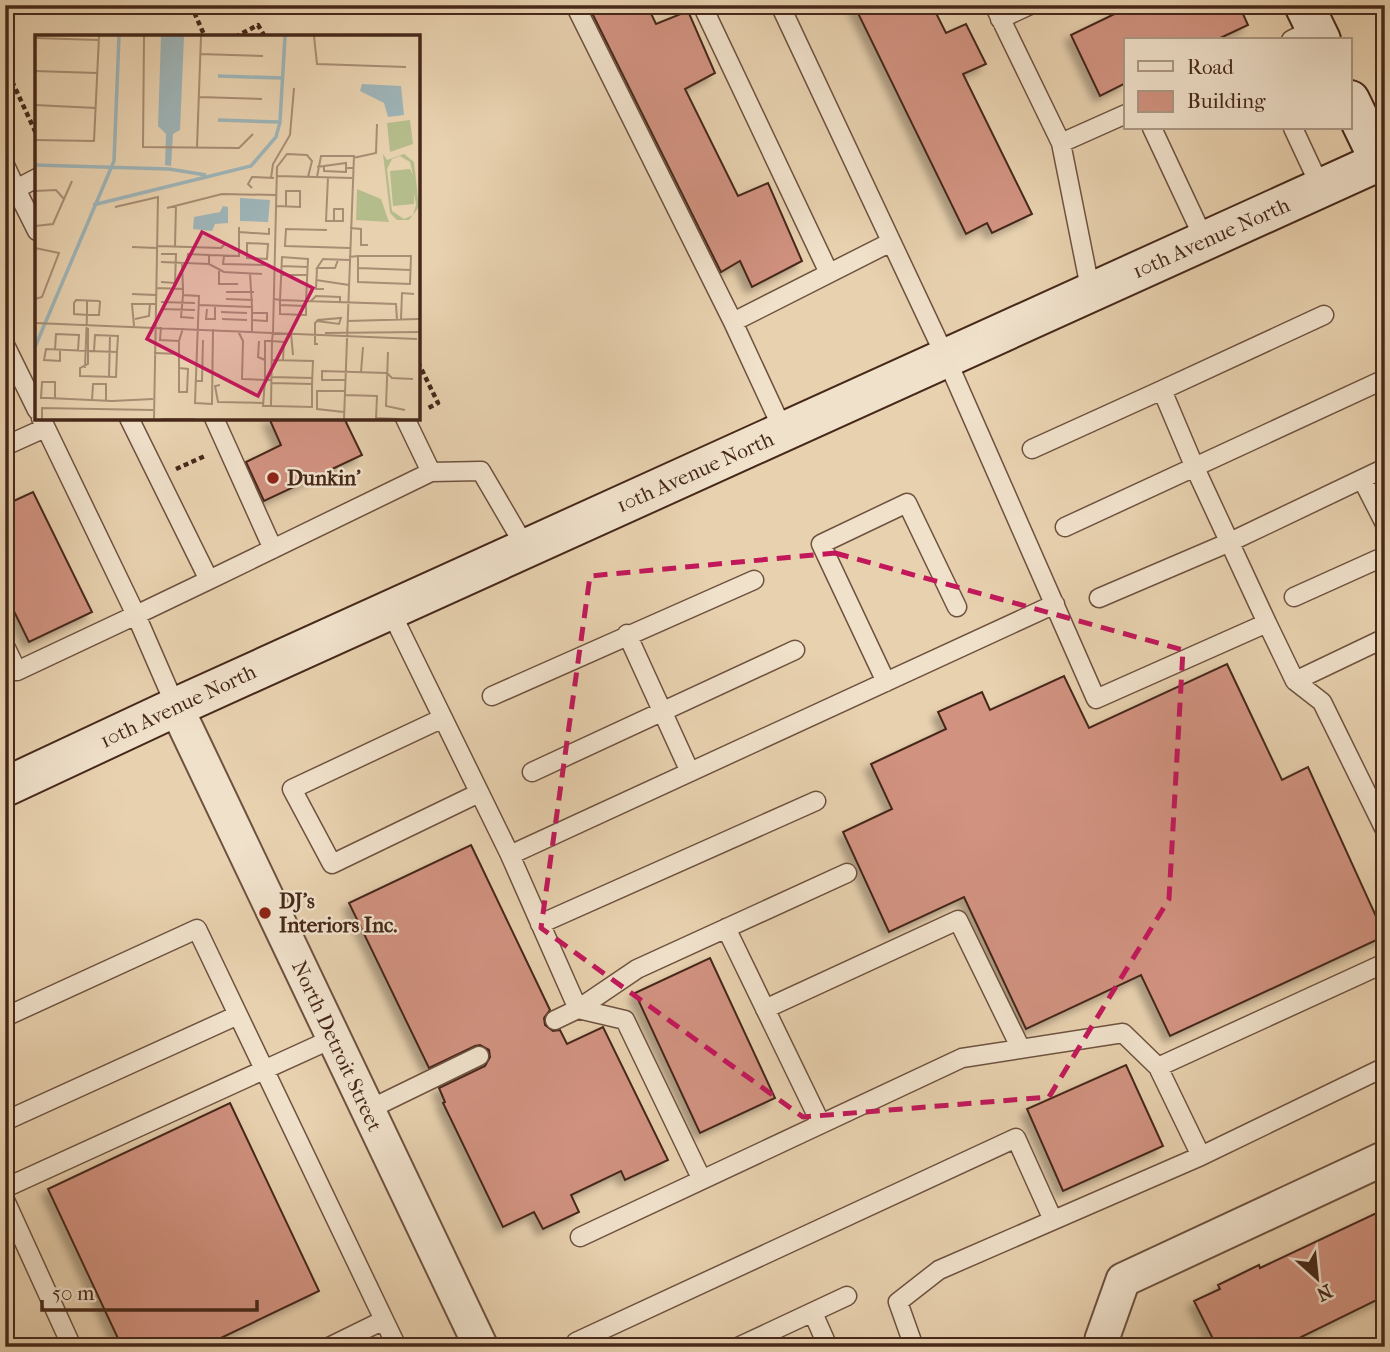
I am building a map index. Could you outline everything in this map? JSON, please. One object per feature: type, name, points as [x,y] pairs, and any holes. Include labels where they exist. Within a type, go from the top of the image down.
[{"type":"street","points":[[1352,104],[1383,164]]},
{"type":"street","name":"10th Avenue North","points":[[5,787],[1321,188],[1383,164]]},
{"type":"street","name":"North Detroit Street","points":[[176,707],[481,1347]]},
{"type":"street","points":[[1102,1339],[1123,1280],[1385,1158]]},
{"type":"lane","points":[[575,5],[733,322],[784,432]]},
{"type":"lane","points":[[702,5],[829,273]]},
{"type":"lane","points":[[780,5],[946,358],[1096,699],[1267,623]]},
{"type":"lane","points":[[1030,5],[997,12],[1060,143],[1091,293]]},
{"type":"lane","points":[[1060,143],[1124,115]]},
{"type":"lane","points":[[1153,130],[1205,241]]},
{"type":"lane","points":[[1294,130],[1321,188]]},
{"type":"lane","points":[[5,165],[10,191],[35,228]]},
{"type":"lane","points":[[10,191],[35,179]]},
{"type":"lane","points":[[733,322],[891,242]]},
{"type":"lane","points":[[1032,449],[1324,315]]},
{"type":"lane","points":[[5,345],[35,406]]},
{"type":"lane","points":[[1065,527],[1385,379]]},
{"type":"lane","points":[[1162,390],[1195,468],[1295,681],[1322,702],[1385,830]]},
{"type":"lane","points":[[130,420],[209,580]]},
{"type":"lane","points":[[215,420],[273,549]]},
{"type":"lane","points":[[406,420],[431,472]]},
{"type":"lane","points":[[5,446],[43,423],[136,615],[176,707]]},
{"type":"lane","points":[[1099,598],[1230,542],[1385,468]]},
{"type":"lane","points":[[5,646],[17,671],[431,472],[481,471],[526,548]]},
{"type":"lane","points":[[1362,479],[1385,524]]},
{"type":"lane","points":[[886,682],[821,544],[907,503],[957,607]]},
{"type":"lane","points":[[1294,597],[1385,556]]},
{"type":"lane","points":[[492,696],[754,580]]},
{"type":"lane","points":[[510,855],[1055,604]]},
{"type":"lane","points":[[390,610],[510,855],[578,1009]]},
{"type":"lane","points":[[627,634],[690,772]]},
{"type":"lane","points":[[1295,681],[1385,638]]},
{"type":"lane","points":[[532,772],[795,650]]},
{"type":"lane","points":[[443,718],[292,789],[332,864],[479,793]]},
{"type":"lane","points":[[540,924],[816,801]]},
{"type":"lane","points":[[555,1020],[578,1009],[637,969],[847,873]]},
{"type":"lane","points":[[765,1009],[957,920],[1021,1049]]},
{"type":"lane","points":[[726,928],[821,1124]]},
{"type":"lane","points":[[5,1017],[197,929],[397,1347]]},
{"type":"lane","points":[[1158,1067],[1384,966]]},
{"type":"lane","points":[[578,1009],[625,1020],[702,1180]]},
{"type":"lane","points":[[5,1121],[238,1015]]},
{"type":"lane","points":[[580,1237],[961,1058],[1123,1033],[1158,1067],[1201,1156]]},
{"type":"lane","points":[[5,1188],[334,1038]]},
{"type":"lane","points":[[368,1110],[479,1056]]},
{"type":"lane","points":[[914,1347],[898,1302],[939,1270],[1201,1156],[1385,1068]]},
{"type":"lane","points":[[576,1342],[1016,1138],[1054,1220]]},
{"type":"lane","points":[[5,1200],[72,1347]]},
{"type":"lane","points":[[738,1347],[847,1296]]},
{"type":"lane","points":[[813,1313],[828,1347]]},
{"type":"lane","points":[[330,1347],[384,1320]]},
{"type":"path","points":[[191,5],[204,35]]},
{"type":"path","points":[[239,35],[258,25],[264,35]]},
{"type":"path","points":[[5,66],[35,131]]},
{"type":"path","points":[[420,366],[438,403]]},
{"type":"path","points":[[158,477],[227,446]]},
{"type":"highlighted area","points":[[835,553],[1183,650],[1169,899],[1049,1097],[803,1117],[541,928],[590,576]]},
{"type":"building","points":[[588,5],[647,5],[656,24],[688,11],[715,73],[685,89],[738,196],[768,183],[802,261],[752,287],[740,261],[721,272]]},
{"type":"building","points":[[854,5],[932,5],[946,33],[966,24],[986,64],[963,74],[1032,214],[992,233],[987,223],[966,234]]},
{"type":"building","points":[[1133,5],[1239,5],[1248,25],[1220,38],[1124,38],[1124,84],[1100,96],[1071,35]]},
{"type":"building","points":[[270,420],[345,420],[362,455],[264,501],[246,462],[281,445]]},
{"type":"building","points":[[33,492],[92,612],[29,642],[5,593],[5,505]]},
{"type":"building","points":[[1227,664],[1282,780],[1308,767],[1385,936],[1170,1036],[1141,975],[1026,1029],[964,897],[889,932],[843,832],[892,809],[871,764],[946,729],[938,712],[982,692],[990,710],[1064,676],[1089,728]]},
{"type":"building","points":[[471,845],[550,1010],[544,1018],[545,1025],[553,1031],[560,1030],[567,1044],[603,1027],[668,1160],[625,1180],[621,1171],[571,1195],[579,1212],[543,1229],[534,1212],[503,1227],[443,1103],[445,1102],[439,1088],[485,1066],[490,1057],[489,1050],[480,1045],[475,1046],[429,1068],[349,903]]},
{"type":"building","points":[[710,958],[775,1098],[700,1133],[635,993]]},
{"type":"building","points":[[1126,1065],[1163,1146],[1063,1191],[1027,1109]]},
{"type":"building","points":[[230,1103],[319,1291],[202,1347],[122,1347],[48,1189]]},
{"type":"building","points":[[1385,1209],[1385,1296],[1281,1347],[1217,1347],[1194,1301],[1220,1289],[1218,1285],[1259,1265],[1260,1268]]},
{"type":"place","name":"Dunkin'","points":[[273,478]]},
{"type":"place","name":"DJ's Interiors Inc.","points":[[265,913]]}]
